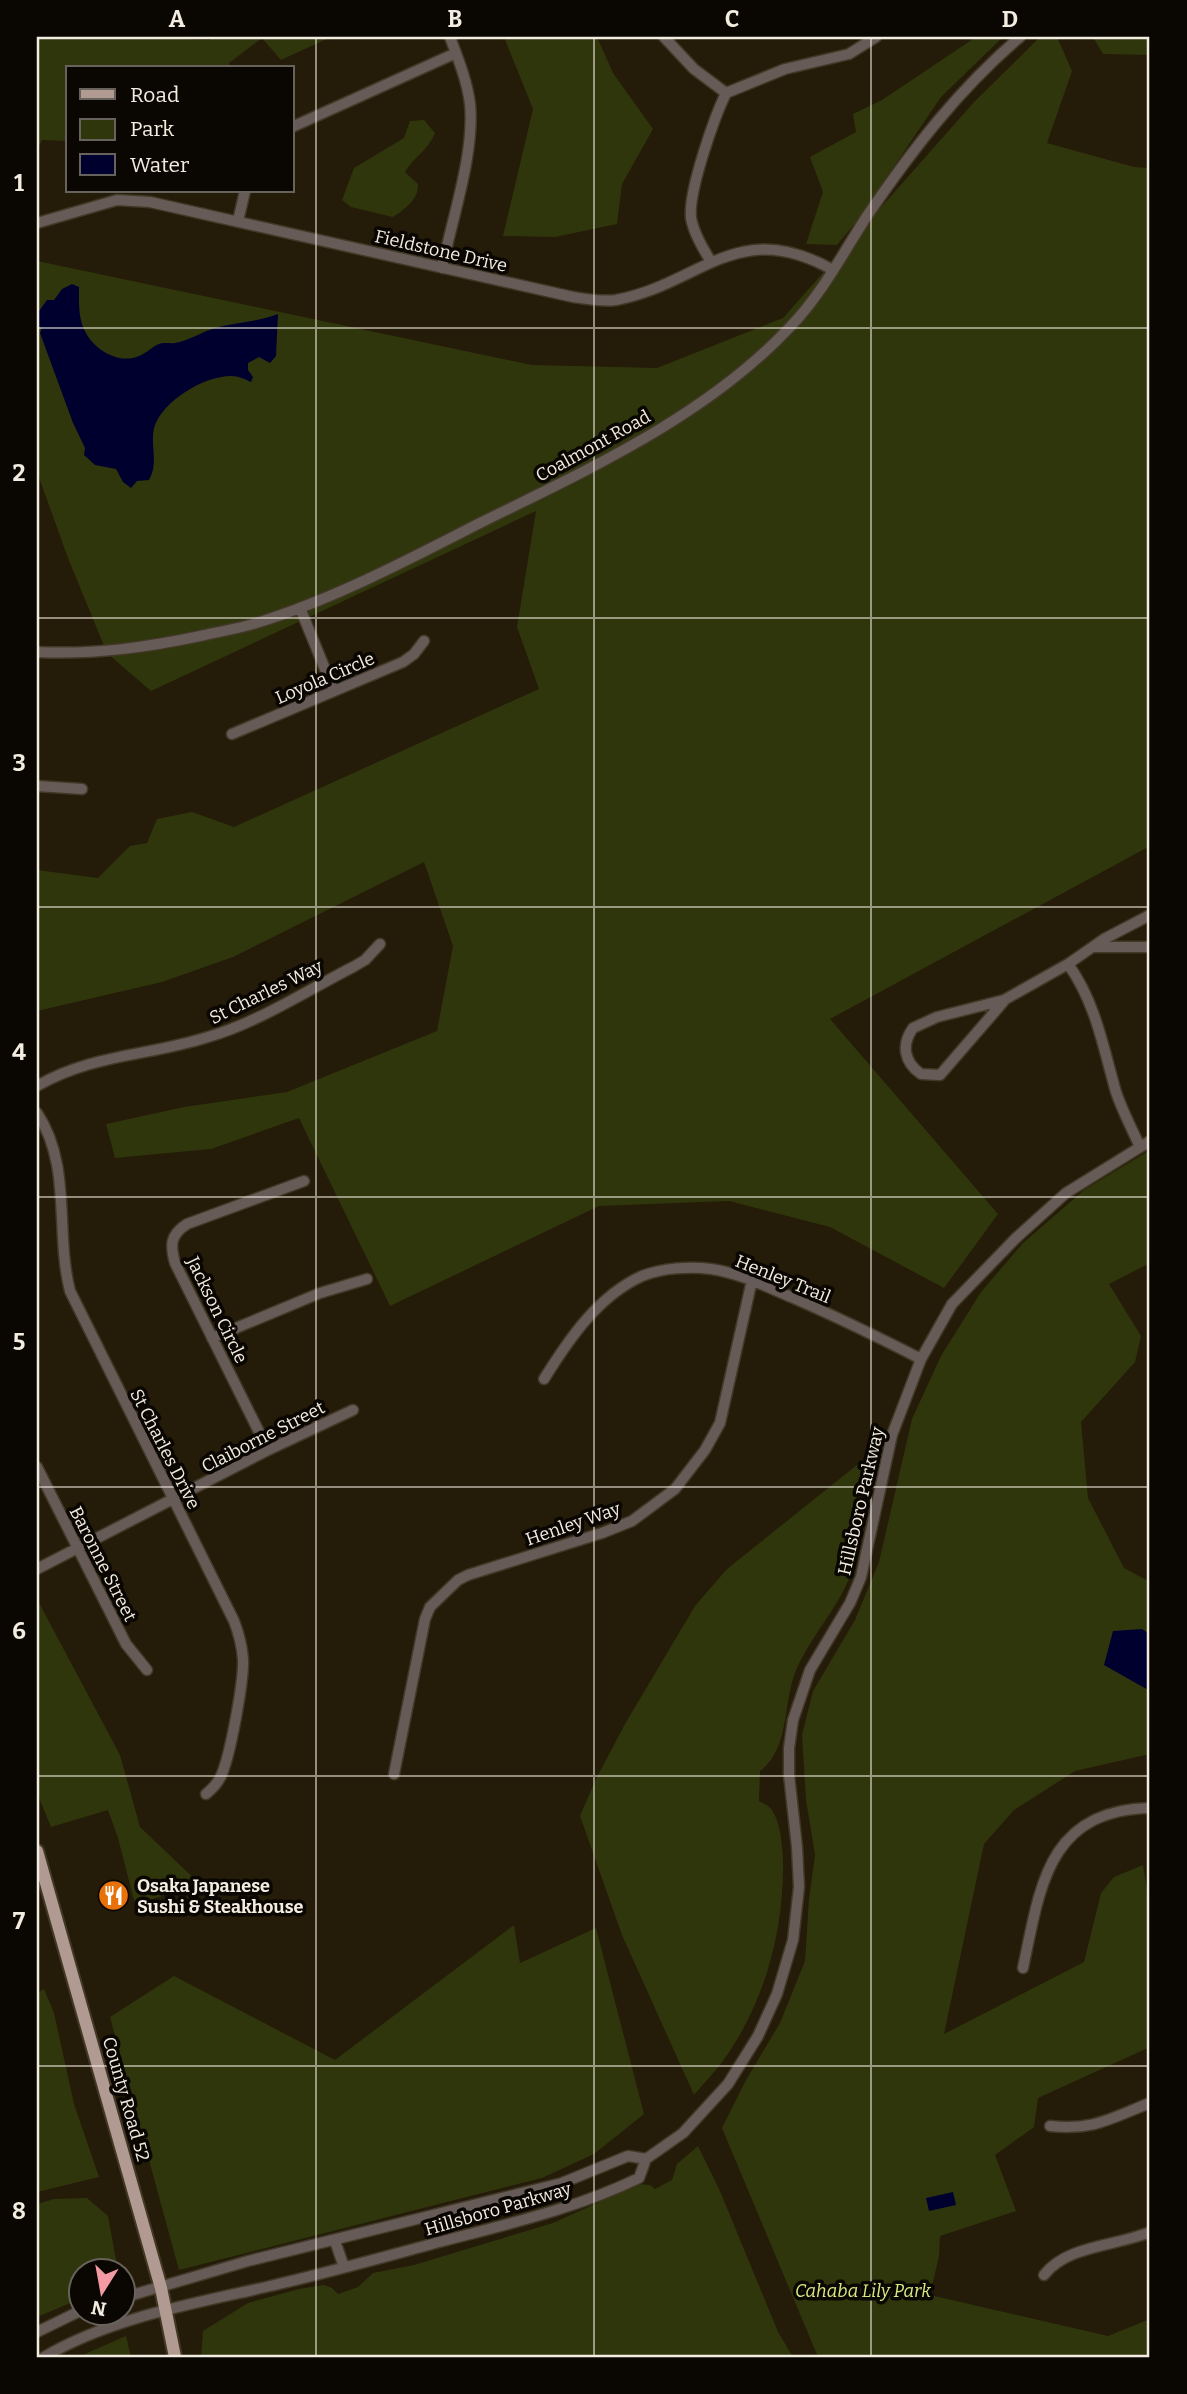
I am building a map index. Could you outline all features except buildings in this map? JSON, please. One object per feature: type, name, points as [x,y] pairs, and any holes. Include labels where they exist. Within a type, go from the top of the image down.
[{"type":"main road","name":"County Road 52","points":[[37,1851],[161,2288],[175,2357]]},
{"type":"street","points":[[442,268],[471,126],[468,89],[450,37]]},
{"type":"street","points":[[664,37],[694,69],[726,93]]},
{"type":"street","points":[[711,262],[696,236],[691,216],[692,198],[715,116],[726,93],[785,69],[849,54],[876,37]]},
{"type":"street","name":"Coalmont Road","points":[[37,652],[79,653],[132,649],[252,624],[300,608],[383,571],[543,492],[695,406],[735,378],[766,352],[794,323],[936,121],[988,64],[1020,37]]},
{"type":"street","points":[[294,126],[456,53]]},
{"type":"street","points":[[238,221],[246,192]]},
{"type":"street","name":"Fieldstone Drive","points":[[37,223],[109,202],[126,199],[150,202],[573,297],[613,300],[642,293],[729,254],[760,249],[811,258],[832,270]]},
{"type":"street","points":[[300,608],[334,691]]},
{"type":"street","name":"Loyola Circle","points":[[232,734],[403,662],[414,654],[424,641]]},
{"type":"street","points":[[37,786],[82,789]]},
{"type":"street","points":[[1004,1000],[940,1075],[921,1074],[909,1062],[905,1044],[913,1028],[937,1017],[1004,1000],[1150,915]]},
{"type":"street","name":"St Charles Way","points":[[37,1086],[60,1074],[100,1060],[191,1042],[230,1030],[354,967],[380,944]]},
{"type":"street","points":[[1094,947],[1150,947]]},
{"type":"street","points":[[1068,964],[1090,1002],[1102,1034],[1117,1095],[1145,1144]]},
{"type":"street","name":"St Charles Drive","points":[[37,1113],[51,1138],[57,1158],[63,1257],[70,1291],[234,1621],[243,1657],[242,1679],[222,1773],[215,1786],[206,1794]]},
{"type":"street","name":"Hillsboro Parkway","points":[[44,2357],[80,2338],[166,2311],[555,2212],[614,2190],[639,2178],[646,2159],[683,2133],[728,2084],[758,2036],[777,1994],[793,1940],[799,1887],[789,1775],[793,1720],[810,1670],[850,1603],[861,1577],[892,1435],[921,1359],[952,1304],[1017,1238],[1066,1193],[1145,1144]]},
{"type":"street","name":"Jackson Circle","points":[[268,1450],[175,1263],[172,1237],[187,1224],[304,1181]]},
{"type":"street","name":"Henley Trail","points":[[544,1379],[564,1346],[584,1322],[618,1290],[643,1276],[675,1269],[713,1269],[751,1280],[839,1318],[921,1359]]},
{"type":"street","points":[[212,1338],[320,1293],[367,1279]]},
{"type":"street","name":"Henley Way","points":[[394,1774],[419,1645],[430,1607],[458,1580],[468,1575],[632,1521],[675,1489],[705,1450],[720,1423],[751,1280]]},
{"type":"street","name":"Claiborne Street","points":[[37,1569],[268,1450],[353,1410]]},
{"type":"street","name":"Baronne Street","points":[[37,1467],[125,1644],[147,1670]]},
{"type":"street","points":[[1023,1968],[1041,1886],[1060,1848],[1080,1829],[1100,1817],[1117,1811],[1150,1808]]},
{"type":"street","points":[[1050,2126],[1093,2126],[1150,2103]]},
{"type":"street","name":"Hillsboro Parkway","points":[[136,2294],[248,2262],[562,2183],[628,2157],[646,2159]]},
{"type":"street","points":[[1044,2275],[1053,2265],[1070,2255],[1150,2232]]},
{"type":"street","points":[[335,2241],[344,2267]]},
{"type":"street","points":[[37,2332],[66,2318]]},
{"type":"green space","points":[[37,37],[209,40],[212,37],[331,37],[281,60],[262,38],[229,63],[230,66],[66,66],[66,141],[42,140],[37,150]]},
{"type":"green space","points":[[504,37],[597,37],[613,73],[653,129],[622,184],[617,224],[555,237],[503,236],[533,109]]},
{"type":"green space","points":[[976,37],[1003,37],[941,97],[857,221],[837,245],[806,244],[823,192],[810,157],[856,132],[853,114],[882,100]]},
{"type":"green space","points":[[1040,37],[1057,37],[1072,71],[1047,143],[1134,167],[1150,168],[1150,846],[830,1019],[998,1214],[944,1288],[830,1227],[729,1201],[599,1206],[390,1306],[299,1118],[211,1149],[115,1158],[106,1124],[184,1107],[287,1092],[437,1031],[453,946],[424,862],[233,957],[162,982],[37,1011],[37,870],[98,878],[130,846],[147,843],[157,819],[192,812],[234,827],[539,689],[517,627],[536,511],[151,691],[107,653],[68,558],[37,472],[37,261],[532,365],[657,368],[783,318],[975,101]]},
{"type":"green space","points":[[1093,37],[1150,37],[1150,55],[1103,54]]},
{"type":"green space","points":[[424,120],[435,133],[405,172],[418,184],[414,199],[406,207],[393,217],[351,207],[342,200],[354,168],[404,138],[410,121]]},
{"type":"green space","name":"Cahaba Lily Park","points":[[1150,1150],[1150,1263],[1109,1284],[1141,1336],[1135,1362],[1081,1422],[1088,1498],[1124,1568],[1150,1582],[1150,1754],[1075,1771],[1014,1810],[984,1844],[944,2034],[1084,1962],[1101,1893],[1114,1877],[1143,1865],[1150,1909],[1150,2047],[1038,2098],[1034,2127],[995,2155],[1016,2211],[940,2236],[939,2256],[930,2295],[1108,2336],[1150,2319],[1150,2357],[818,2357],[722,2128],[746,2080],[780,2023],[805,1961],[815,1855],[806,1800],[802,1735],[813,1691],[855,1620],[879,1562],[912,1419],[941,1356],[981,1292],[1023,1243],[1084,1190]]},
{"type":"green space","points":[[867,1457],[861,1532],[851,1574],[797,1668],[777,1750],[760,1771],[759,1801],[769,1807],[775,1816],[783,1861],[776,1939],[761,1989],[739,2036],[694,2095],[622,1935],[580,1816],[625,1724],[695,1606],[727,1569]]},
{"type":"green space","points":[[37,1599],[120,1755],[140,1827],[201,1885],[135,1904],[108,1810],[51,1827],[37,1793]]},
{"type":"green space","points":[[514,1925],[520,1963],[596,1928],[644,2114],[594,2154],[542,2178],[179,2270],[110,2017],[174,1976],[335,2060]]},
{"type":"green space","points":[[44,1989],[54,2013],[74,2104],[99,2177],[37,2192],[37,1993]]},
{"type":"green space","points":[[698,2146],[720,2191],[778,2332],[793,2357],[201,2357],[203,2331],[248,2303],[324,2285],[338,2294],[358,2287],[373,2273],[414,2265],[553,2223],[639,2184],[650,2185],[655,2189],[672,2180],[677,2164]]},
{"type":"green space","points":[[87,2198],[108,2216],[116,2258],[66,2258],[66,2305],[37,2317],[37,2204],[54,2199]]},
{"type":"green space","points":[[126,2336],[131,2357],[78,2357]]},
{"type":"water","points":[[72,284],[79,287],[79,308],[87,336],[98,348],[113,356],[128,359],[136,357],[159,344],[180,342],[215,328],[278,314],[276,356],[270,363],[259,357],[248,363],[248,370],[253,377],[251,382],[231,376],[209,380],[185,392],[166,408],[154,428],[152,474],[149,480],[137,481],[131,488],[123,482],[116,469],[95,465],[84,455],[85,448],[40,333],[42,328],[37,326],[37,314],[47,300],[54,300],[62,289]]},
{"type":"water","points":[[1142,1629],[1150,1634],[1150,1691],[1104,1665],[1113,1631]]},
{"type":"water","points":[[953,2192],[956,2205],[929,2211],[926,2198]]},
{"type":"place","name":"Osaka Japanese Sushi & Steakhouse","points":[[114,1896]]}]
